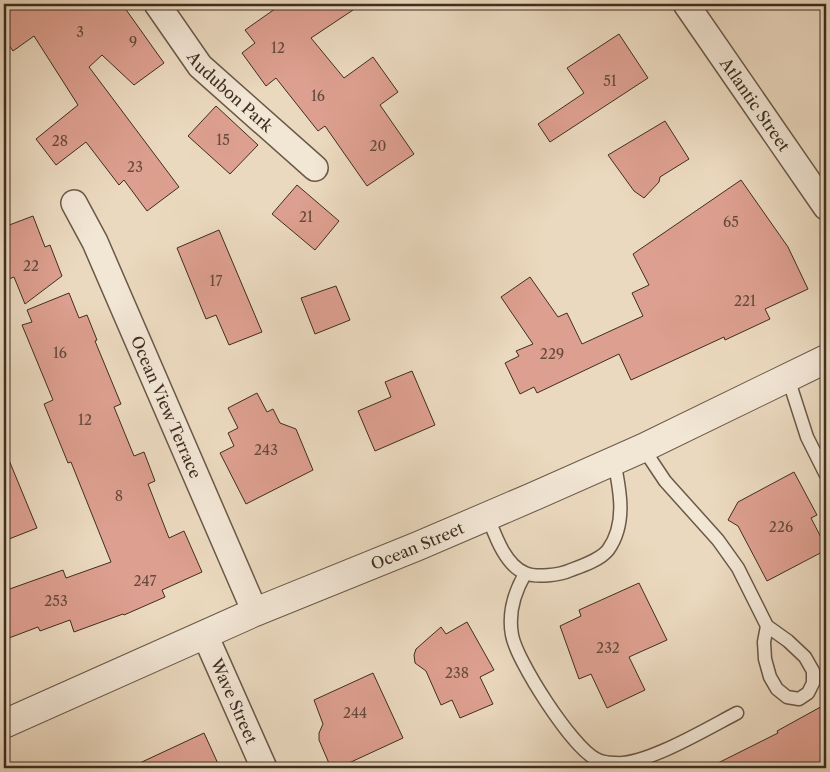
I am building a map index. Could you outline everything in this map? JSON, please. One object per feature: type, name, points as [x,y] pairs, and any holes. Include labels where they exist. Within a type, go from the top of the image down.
[{"type":"street","name":"Audubon Park","points":[[157,4],[200,66],[315,168]]},
{"type":"street","name":"Atlantic Street","points":[[686,4],[826,207]]},
{"type":"street","name":"Ocean View Terrace","points":[[74,204],[95,242],[255,612]]},
{"type":"street","name":"Ocean Street","points":[[4,723],[255,612],[488,517],[643,448],[826,359]]},
{"type":"street","name":"Wave Street","points":[[205,634],[264,768]]},
{"type":"lane","points":[[788,378],[807,437],[826,475]]},
{"type":"lane","points":[[643,448],[665,480],[718,540],[738,568],[766,626],[788,641],[805,657],[813,671],[813,683],[808,694],[799,699],[782,693],[777,689],[770,677],[765,659],[764,642],[766,626]]},
{"type":"lane","points":[[488,517],[500,546],[510,561],[525,574],[543,576],[563,574],[588,563],[607,551],[617,531],[621,508],[614,461]]},
{"type":"lane","points":[[525,574],[516,590],[511,612],[512,636],[520,660],[540,694],[581,748],[596,760],[616,764],[636,762],[658,753],[737,713]]},
{"type":"building","points":[[4,4],[122,4],[164,63],[134,85],[102,55],[89,67],[179,187],[147,211],[124,180],[119,185],[86,142],[56,165],[36,139],[78,105],[34,36],[13,51],[4,38]]},
{"type":"building","points":[[282,4],[362,4],[311,38],[344,78],[373,57],[398,92],[380,105],[414,154],[367,186],[325,126],[318,131],[276,78],[266,86],[242,53],[255,43],[245,30]]},
{"type":"building","points":[[619,34],[648,78],[550,142],[538,124],[584,93],[567,68]]},
{"type":"building","points":[[216,106],[258,145],[230,174],[188,136]]},
{"type":"building","points":[[665,121],[689,159],[660,177],[659,182],[644,198],[634,191],[608,155]]},
{"type":"building","points":[[741,180],[788,247],[808,289],[765,309],[770,319],[725,340],[724,337],[631,380],[619,354],[537,393],[534,387],[520,394],[505,363],[519,356],[516,351],[533,344],[501,297],[530,277],[558,317],[567,313],[582,344],[643,316],[632,293],[649,285],[633,254]]},
{"type":"building","points":[[297,185],[339,221],[315,250],[272,214]]},
{"type":"building","points":[[33,216],[45,247],[50,245],[62,276],[25,304],[14,277],[4,281],[4,227]]},
{"type":"building","points":[[219,230],[262,332],[229,345],[216,315],[206,319],[177,248]]},
{"type":"building","points":[[336,286],[350,320],[315,334],[301,298]]},
{"type":"building","points":[[69,293],[79,318],[87,315],[97,340],[95,341],[121,404],[114,407],[134,456],[144,452],[155,481],[148,484],[169,538],[184,531],[202,572],[162,590],[165,597],[124,615],[74,632],[70,620],[40,631],[38,627],[9,638],[4,623],[4,591],[63,570],[66,578],[111,562],[71,462],[68,463],[44,404],[53,400],[22,325],[32,322],[27,310]]},
{"type":"building","points":[[412,371],[435,425],[375,451],[358,411],[391,397],[385,382]]},
{"type":"building","points":[[257,393],[267,412],[273,409],[280,423],[296,429],[313,470],[246,504],[220,453],[234,446],[228,433],[238,428],[228,408]]},
{"type":"building","points":[[4,448],[37,528],[4,541]]},
{"type":"building","points":[[794,472],[817,515],[811,518],[826,550],[767,581],[738,526],[728,520],[738,502]]},
{"type":"building","points":[[639,583],[667,640],[629,657],[645,690],[607,708],[591,674],[579,679],[560,626],[581,616],[579,610]]},
{"type":"building","points":[[467,622],[494,670],[480,677],[493,704],[460,718],[452,700],[441,705],[426,671],[415,663],[414,655],[416,649],[441,627],[446,634]]},
{"type":"building","points":[[373,673],[403,738],[338,768],[331,768],[319,740],[319,733],[323,724],[314,700]]},
{"type":"building","points":[[826,704],[826,768],[708,768],[778,733],[777,731]]},
{"type":"building","points":[[204,733],[220,768],[129,768]]}]
